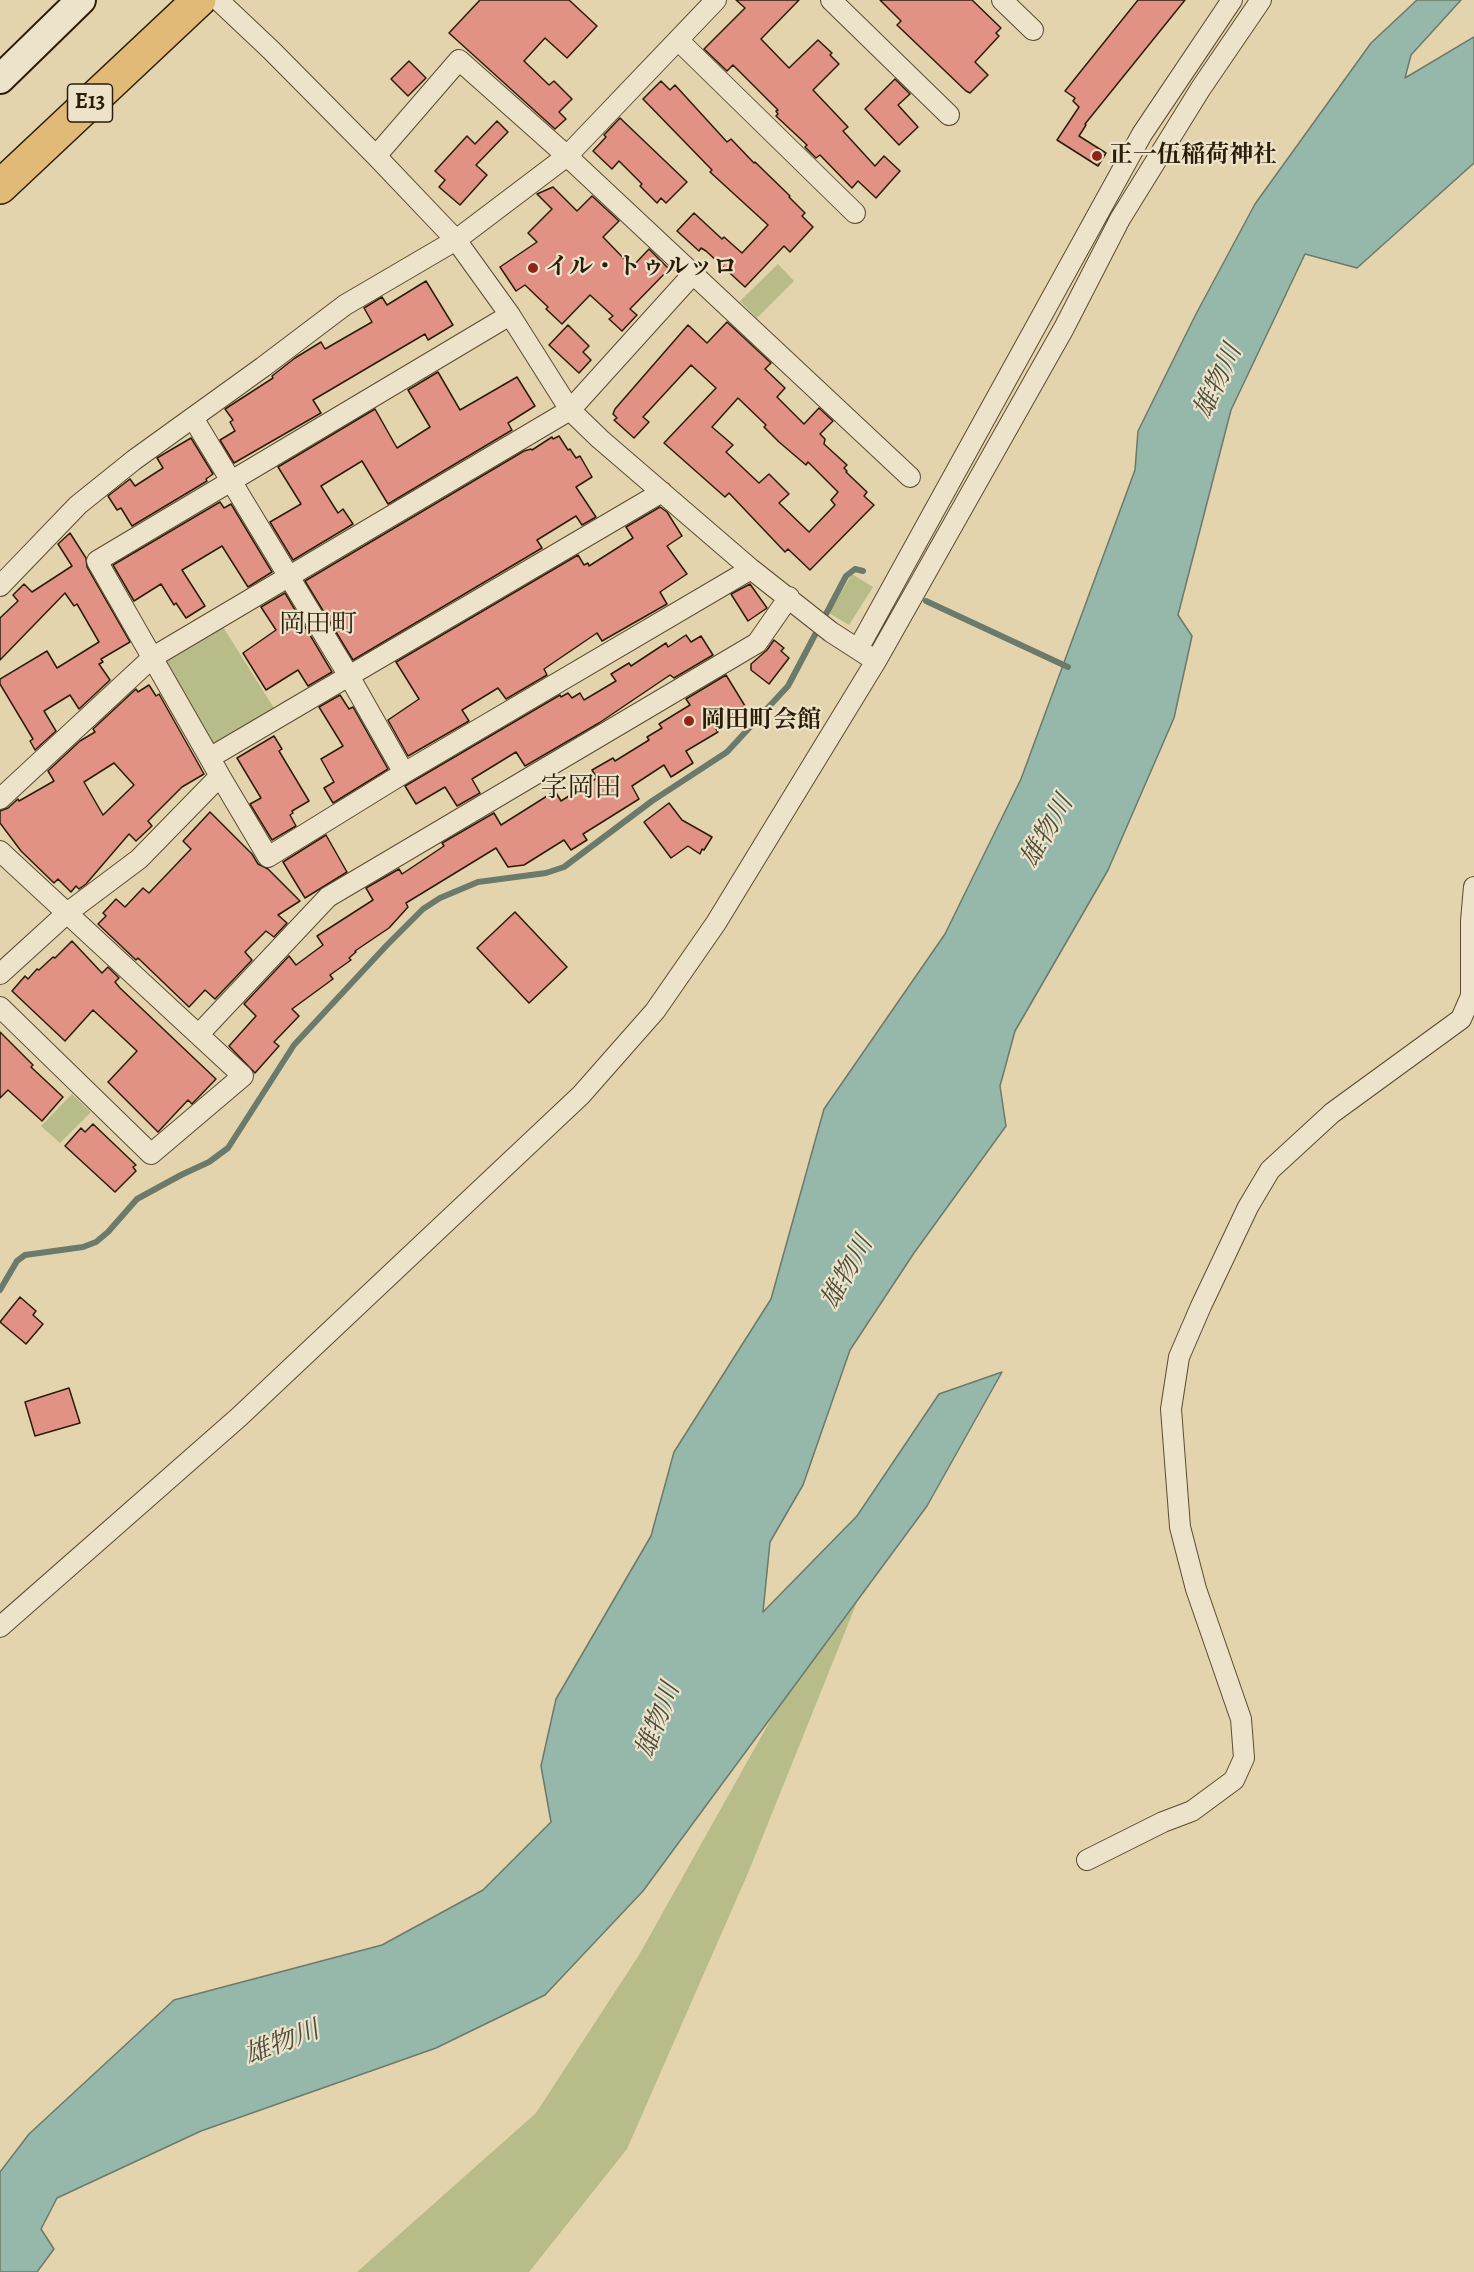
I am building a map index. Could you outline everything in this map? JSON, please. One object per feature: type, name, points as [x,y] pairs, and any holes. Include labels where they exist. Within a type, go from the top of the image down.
[{"type":"highway","name":"E13","points":[[0,187],[190,9]]},
{"type":"street","points":[[0,80],[81,0]]},
{"type":"street","points":[[218,0],[271,50],[456,240],[510,315],[570,410],[751,569],[831,632],[876,661]]},
{"type":"street","points":[[0,586],[78,505],[134,460],[345,305],[456,240],[567,156],[716,0]]},
{"type":"street","points":[[831,0],[949,115]]},
{"type":"street","points":[[1002,0],[1033,30]]},
{"type":"street","points":[[858,649],[1142,134],[1232,0]]},
{"type":"street","points":[[0,1627],[238,1417],[581,1095],[655,1011],[716,923],[876,661],[1064,328],[1120,219],[1201,88],[1261,0]]},
{"type":"street","points":[[678,40],[855,213]]},
{"type":"street","points":[[376,156],[459,60],[567,156],[910,477]]},
{"type":"street","points":[[0,799],[153,657],[570,410],[693,274]]},
{"type":"street","points":[[510,315],[97,561],[268,856],[404,773],[751,569]]},
{"type":"street","points":[[194,418],[349,676],[404,773]]},
{"type":"street","points":[[211,757],[662,492]]},
{"type":"street","points":[[199,1034],[328,897],[757,643],[789,597]]},
{"type":"street","points":[[0,974],[67,914],[139,859],[220,776]]},
{"type":"street","points":[[0,851],[243,1076],[151,1154],[0,1007]]},
{"type":"street","points":[[1087,1860],[1163,1822],[1192,1811],[1234,1780],[1244,1758],[1240,1719],[1196,1589],[1180,1527],[1171,1409],[1179,1357],[1248,1207],[1269,1170],[1332,1113],[1461,1019],[1471,996],[1471,921],[1474,887]]},
{"type":"green space","points":[[778,264],[794,281],[757,318],[740,301]]},
{"type":"green space","points":[[852,574],[873,587],[849,625],[829,613]]},
{"type":"green space","points":[[218,619],[279,716],[211,757],[153,657]]},
{"type":"green space","points":[[72,1094],[91,1112],[60,1143],[41,1126]]},
{"type":"green space","points":[[857,1602],[748,1873],[627,2149],[529,2272],[357,2272],[536,2113],[639,1955],[775,1712]]},
{"type":"water","name":"雄物川","points":[[1417,0],[1461,0],[1411,55],[1405,78],[1474,37],[1474,163],[1357,268],[1305,254],[1231,410],[1178,615],[1192,636],[1174,718],[1108,870],[1015,1031],[1000,1086],[1006,1126],[914,1253],[850,1350],[803,1485],[770,1542],[763,1612],[857,1516],[939,1394],[1002,1372],[927,1506],[643,1891],[545,1995],[436,2048],[201,2131],[57,2198],[41,2229],[54,2249],[37,2272],[0,2272],[0,2172],[29,2134],[174,2000],[382,1945],[483,1890],[551,1822],[541,1766],[556,1699],[651,1536],[674,1452],[771,1299],[824,1109],[945,934],[1021,779],[1135,470],[1138,431],[1196,314],[1255,204],[1371,43]]},
{"type":"building","points":[[480,0],[569,0],[597,26],[567,58],[545,38],[524,61],[549,85],[554,81],[572,99],[559,112],[566,119],[555,129],[449,33]]},
{"type":"building","points":[[736,0],[799,0],[761,39],[789,68],[818,40],[832,53],[830,55],[839,64],[813,90],[848,127],[843,131],[875,166],[884,156],[900,171],[876,198],[858,181],[852,188],[820,155],[816,158],[805,147],[807,145],[776,116],[778,110],[733,65],[727,71],[704,49],[745,8]]},
{"type":"building","points":[[880,0],[972,0],[1001,28],[996,33],[999,36],[975,62],[988,75],[970,93],[966,91],[897,25],[901,21]]},
{"type":"building","points":[[1138,0],[1185,0],[1085,124],[1079,136],[1106,153],[1098,166],[1057,140],[1079,107],[1073,101],[1075,98],[1065,91]]},
{"type":"building","points":[[409,61],[426,78],[408,96],[391,79]]},
{"type":"building","points":[[895,79],[910,94],[898,105],[918,127],[899,145],[865,109]]},
{"type":"building","points":[[661,81],[670,90],[675,85],[727,142],[731,139],[790,196],[805,213],[802,216],[813,227],[790,252],[784,246],[745,287],[706,251],[701,248],[699,251],[677,231],[694,213],[722,239],[724,237],[742,253],[768,225],[710,172],[712,170],[643,99]]},
{"type":"building","points":[[620,118],[687,182],[666,203],[661,198],[657,203],[619,161],[612,169],[593,151]]},
{"type":"building","points":[[497,121],[508,132],[476,165],[487,175],[460,205],[439,187],[445,180],[435,171],[467,136],[475,144]]},
{"type":"building","points":[[553,187],[577,211],[592,196],[619,221],[603,237],[632,267],[649,249],[669,269],[630,309],[637,315],[622,331],[609,319],[613,316],[590,295],[562,324],[525,285],[516,291],[500,267],[537,242],[528,233],[552,209],[537,194]]},
{"type":"building","points":[[426,281],[453,325],[428,340],[425,334],[313,400],[321,413],[234,463],[220,440],[235,431],[230,422],[233,420],[225,409],[273,378],[272,376],[295,358],[321,342],[325,349],[372,322],[364,308],[382,297],[387,305]]},
{"type":"building","points":[[727,322],[771,363],[765,369],[785,388],[777,397],[804,424],[819,408],[833,421],[820,434],[825,439],[824,444],[847,465],[844,468],[846,472],[867,492],[864,496],[874,505],[810,570],[788,549],[785,552],[729,493],[725,497],[664,443],[716,388],[691,365],[643,417],[649,422],[634,438],[614,420],[617,418],[613,414],[615,409],[688,325],[707,343]],"holes":[[[738,398],[766,425],[764,427],[779,442],[806,465],[808,462],[838,492],[831,500],[835,505],[809,532],[779,503],[789,494],[769,474],[759,483],[726,452],[733,445],[712,427]]]},
{"type":"building","points":[[568,325],[589,346],[583,352],[591,360],[579,373],[549,345]]},
{"type":"building","points":[[438,372],[460,410],[517,377],[535,406],[508,423],[512,430],[388,504],[362,461],[321,486],[338,513],[343,509],[353,524],[293,560],[270,522],[301,504],[278,467],[375,409],[397,448],[430,427],[408,390]]},
{"type":"building","points":[[559,436],[576,458],[580,456],[592,477],[576,487],[596,517],[582,525],[576,516],[537,540],[542,548],[353,660],[305,581],[524,451],[532,450],[552,437],[553,439]]},
{"type":"building","points":[[191,438],[213,474],[206,479],[207,481],[132,526],[121,508],[117,510],[108,496],[130,479],[135,486],[163,468],[157,458]]},
{"type":"building","points":[[220,502],[224,508],[231,504],[272,572],[248,587],[222,546],[182,570],[205,606],[186,618],[176,603],[174,605],[161,584],[134,601],[113,565]]},
{"type":"building","points":[[660,507],[667,512],[682,536],[667,546],[687,574],[660,592],[667,604],[602,641],[597,633],[544,669],[547,675],[506,699],[498,688],[462,710],[469,721],[408,756],[388,720],[419,699],[396,662],[578,555],[584,565],[588,563],[589,566],[633,538],[626,527]]},
{"type":"building","points":[[70,533],[86,558],[87,567],[130,642],[101,659],[103,662],[99,664],[110,680],[79,709],[70,695],[44,711],[56,731],[35,750],[30,741],[33,739],[0,684],[0,679],[47,651],[57,668],[99,642],[77,604],[74,606],[65,593],[0,660],[0,618],[18,601],[13,595],[24,584],[32,592],[72,566],[58,544]]},
{"type":"building","points":[[750,584],[767,608],[748,621],[731,594]]},
{"type":"building","points":[[285,593],[332,672],[308,686],[298,670],[266,690],[243,653],[276,630],[261,607]]},
{"type":"building","points":[[686,635],[691,642],[701,636],[713,655],[674,678],[670,675],[599,723],[525,766],[516,752],[472,779],[480,793],[457,806],[445,787],[416,804],[405,786],[560,695],[561,697],[568,693],[572,698],[580,693],[584,700],[616,681],[611,674],[629,663],[631,666],[666,643],[668,647]]},
{"type":"building","points":[[774,640],[784,648],[781,651],[789,658],[769,684],[751,670],[751,664],[767,650]]},
{"type":"building","points":[[726,675],[745,706],[714,726],[718,732],[686,751],[693,763],[671,777],[664,765],[632,786],[639,799],[583,834],[587,840],[571,850],[564,840],[524,865],[508,867],[496,848],[406,903],[408,907],[389,928],[355,951],[349,958],[351,960],[330,975],[333,979],[292,1009],[299,1016],[274,1042],[279,1046],[255,1073],[229,1046],[256,1016],[244,1004],[289,956],[296,965],[323,945],[317,936],[373,900],[366,888],[399,869],[402,874],[444,846],[442,843],[494,813],[501,825],[555,791],[561,801],[597,778],[592,770],[613,758],[615,761],[649,740],[647,737],[662,728],[659,724],[690,705],[686,699]]},
{"type":"building","points":[[149,685],[156,696],[159,694],[204,774],[182,787],[148,821],[152,826],[136,841],[129,834],[86,884],[79,889],[76,886],[71,892],[58,879],[54,883],[21,851],[0,823],[0,811],[54,781],[48,771],[80,741],[95,732],[93,729],[136,689],[138,692]],"holes":[[[114,763],[134,785],[103,815],[84,782]]]},
{"type":"building","points":[[340,695],[349,709],[353,707],[388,769],[333,803],[324,788],[334,782],[321,759],[343,746],[319,707]]},
{"type":"building","points":[[274,736],[282,749],[279,751],[309,801],[292,811],[290,815],[296,826],[272,840],[250,804],[261,798],[237,758]]},
{"type":"building","points":[[669,803],[682,820],[712,837],[700,854],[688,846],[671,858],[644,822]]},
{"type":"building","points":[[210,812],[252,854],[258,864],[268,869],[300,901],[278,915],[287,923],[274,937],[266,931],[245,952],[252,960],[215,999],[205,990],[189,1007],[138,958],[136,960],[98,924],[106,916],[103,913],[116,899],[125,907],[143,888],[149,893],[191,849],[183,841]]},
{"type":"building","points":[[326,835],[347,872],[305,898],[283,862]]},
{"type":"building","points":[[515,912],[567,967],[529,1003],[477,948]]},
{"type":"building","points":[[72,941],[102,973],[108,967],[119,978],[115,982],[120,988],[216,1079],[192,1104],[188,1100],[158,1132],[108,1082],[137,1051],[93,1010],[65,1041],[12,991],[25,976],[28,979]]},
{"type":"building","points":[[0,1032],[33,1065],[31,1067],[63,1097],[42,1121],[8,1090],[0,1098]]},
{"type":"building","points":[[93,1124],[136,1165],[133,1167],[136,1171],[115,1192],[65,1146],[81,1128],[85,1132]]},
{"type":"building","points":[[20,1297],[36,1311],[33,1315],[43,1324],[26,1344],[0,1322]]},
{"type":"building","points":[[69,1388],[80,1423],[35,1436],[25,1402]]},
{"type":"waterway","points":[[0,1290],[17,1261],[25,1255],[83,1247],[96,1242],[137,1199],[209,1162],[228,1148],[294,1045],[423,909],[440,898],[478,882],[546,873],[564,867],[652,801],[727,752],[788,686],[846,576],[855,569],[863,571]]},
{"type":"waterway","points":[[926,601],[1068,667]]},
{"type":"place","name":"正一伍稲荷神社","points":[[1097,156]]},
{"type":"place","name":"イル・トゥルッロ","points":[[533,268]]},
{"type":"place","name":"岡田町会館","points":[[689,721]]},
{"type":"district","name":"岡田町","points":[[318,626]]},
{"type":"district","name":"字岡田","points":[[581,789]]}]
